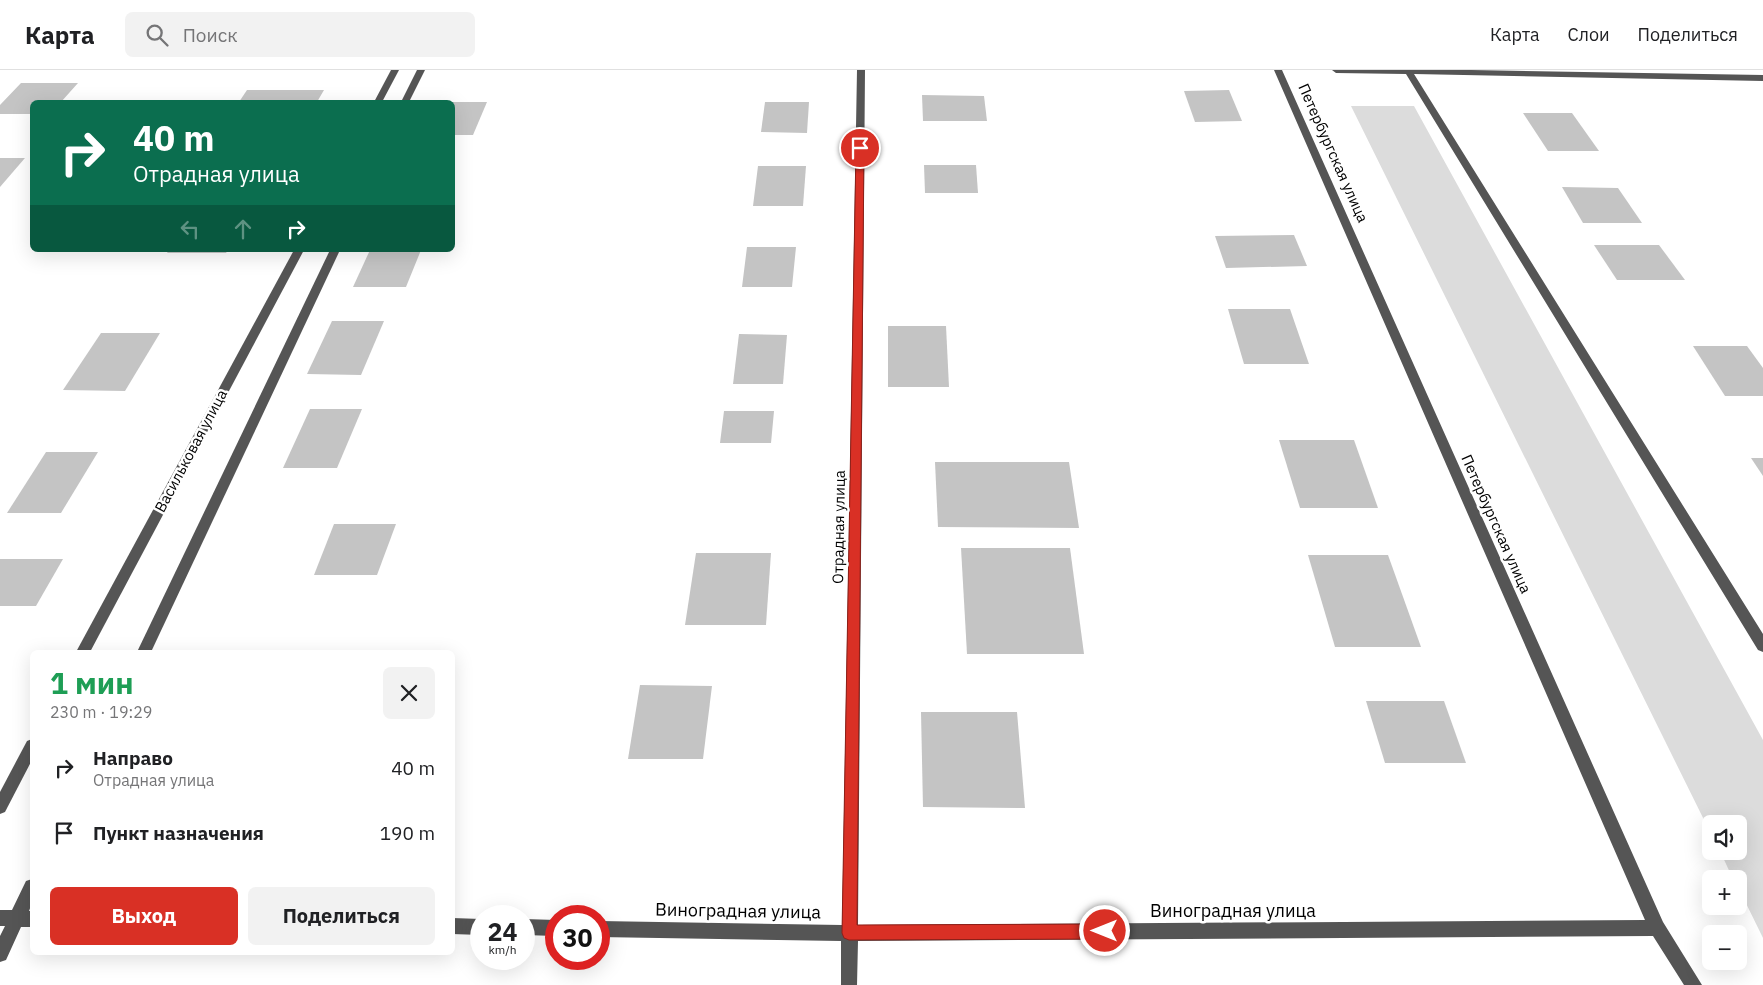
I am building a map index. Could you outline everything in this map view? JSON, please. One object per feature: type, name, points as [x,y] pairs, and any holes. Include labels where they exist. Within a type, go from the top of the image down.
[{"type":"street","points":[[379,100],[395,70]]},
{"type":"street","points":[[406,100],[421,70]]},
{"type":"street","name":"Отрадная улица","points":[[849,985],[861,70]]},
{"type":"street","name":"Петербургская улица","points":[[1278,70],[1657,928],[1694,985]]},
{"type":"street","points":[[1336,70],[1763,78]]},
{"type":"street","points":[[1408,71],[1763,646]]},
{"type":"street","name":"Васильковая улица","points":[[84,650],[298,252]]},
{"type":"street","points":[[145,650],[334,252]]},
{"type":"street","points":[[0,807],[30,750]]},
{"type":"street","points":[[0,954],[25,919],[30,896]]},
{"type":"street","points":[[0,918],[25,919]]},
{"type":"street","points":[[455,926],[470,926]]},
{"type":"street","name":"Виноградная улица","points":[[610,929],[849,933],[1657,928]]},
{"type":"shaded area","points":[[1351,106],[1414,106],[1763,740],[1763,938],[1747,905],[1747,870],[1729,870],[1724,860],[1747,860],[1747,815],[1702,816]]},
{"type":"building","points":[[21,83],[78,83],[63,100],[30,100],[30,114],[0,114],[0,105]]},
{"type":"building","points":[[247,90],[324,90],[318,100],[240,100]]},
{"type":"building","points":[[1229,90],[1242,121],[1195,122],[1184,91]]},
{"type":"building","points":[[922,95],[984,96],[987,121],[923,121]]},
{"type":"building","points":[[455,102],[487,102],[473,135],[455,135]]},
{"type":"building","points":[[765,102],[809,102],[807,133],[761,132]]},
{"type":"building","points":[[1523,113],[1572,113],[1599,151],[1548,151]]},
{"type":"building","points":[[0,158],[25,158],[0,187]]},
{"type":"building","points":[[924,165],[976,165],[978,193],[925,193]]},
{"type":"building","points":[[758,166],[806,166],[803,206],[753,206]]},
{"type":"building","points":[[1562,187],[1618,188],[1642,223],[1583,223]]},
{"type":"building","points":[[1294,235],[1307,266],[1226,268],[1215,236]]},
{"type":"building","points":[[1594,245],[1659,245],[1685,280],[1617,280]]},
{"type":"building","points":[[747,247],[796,247],[792,287],[742,287]]},
{"type":"building","points":[[168,252],[227,252],[226,253]]},
{"type":"building","points":[[369,252],[420,252],[406,287],[353,287]]},
{"type":"building","points":[[1228,309],[1290,309],[1309,364],[1244,364]]},
{"type":"building","points":[[332,321],[384,321],[361,375],[307,374]]},
{"type":"building","points":[[888,326],[946,326],[949,387],[888,387]]},
{"type":"building","points":[[101,333],[160,333],[125,391],[63,390]]},
{"type":"building","points":[[739,334],[787,335],[783,384],[733,384]]},
{"type":"building","points":[[1693,346],[1747,346],[1763,368],[1763,396],[1725,396]]},
{"type":"building","points":[[310,409],[362,409],[337,468],[283,468]]},
{"type":"building","points":[[724,411],[774,411],[771,443],[720,443]]},
{"type":"building","points":[[1279,440],[1354,440],[1378,508],[1300,508]]},
{"type":"building","points":[[46,452],[98,452],[61,513],[7,513]]},
{"type":"building","points":[[1751,458],[1763,458],[1763,476]]},
{"type":"building","points":[[935,462],[1069,462],[1079,528],[938,527]]},
{"type":"building","points":[[334,524],[396,524],[377,575],[314,575]]},
{"type":"building","points":[[961,548],[1070,548],[1084,654],[967,654]]},
{"type":"building","points":[[696,553],[771,553],[766,625],[685,625]]},
{"type":"building","points":[[1308,555],[1388,555],[1421,647],[1335,647]]},
{"type":"building","points":[[0,559],[63,559],[36,606],[0,606]]},
{"type":"building","points":[[640,685],[712,686],[703,759],[628,759]]},
{"type":"building","points":[[1366,701],[1444,701],[1466,763],[1385,763]]},
{"type":"building","points":[[921,712],[1017,712],[1025,808],[923,807]]},
{"type":"route","points":[[860,148],[849,933],[1105,931]]}]
